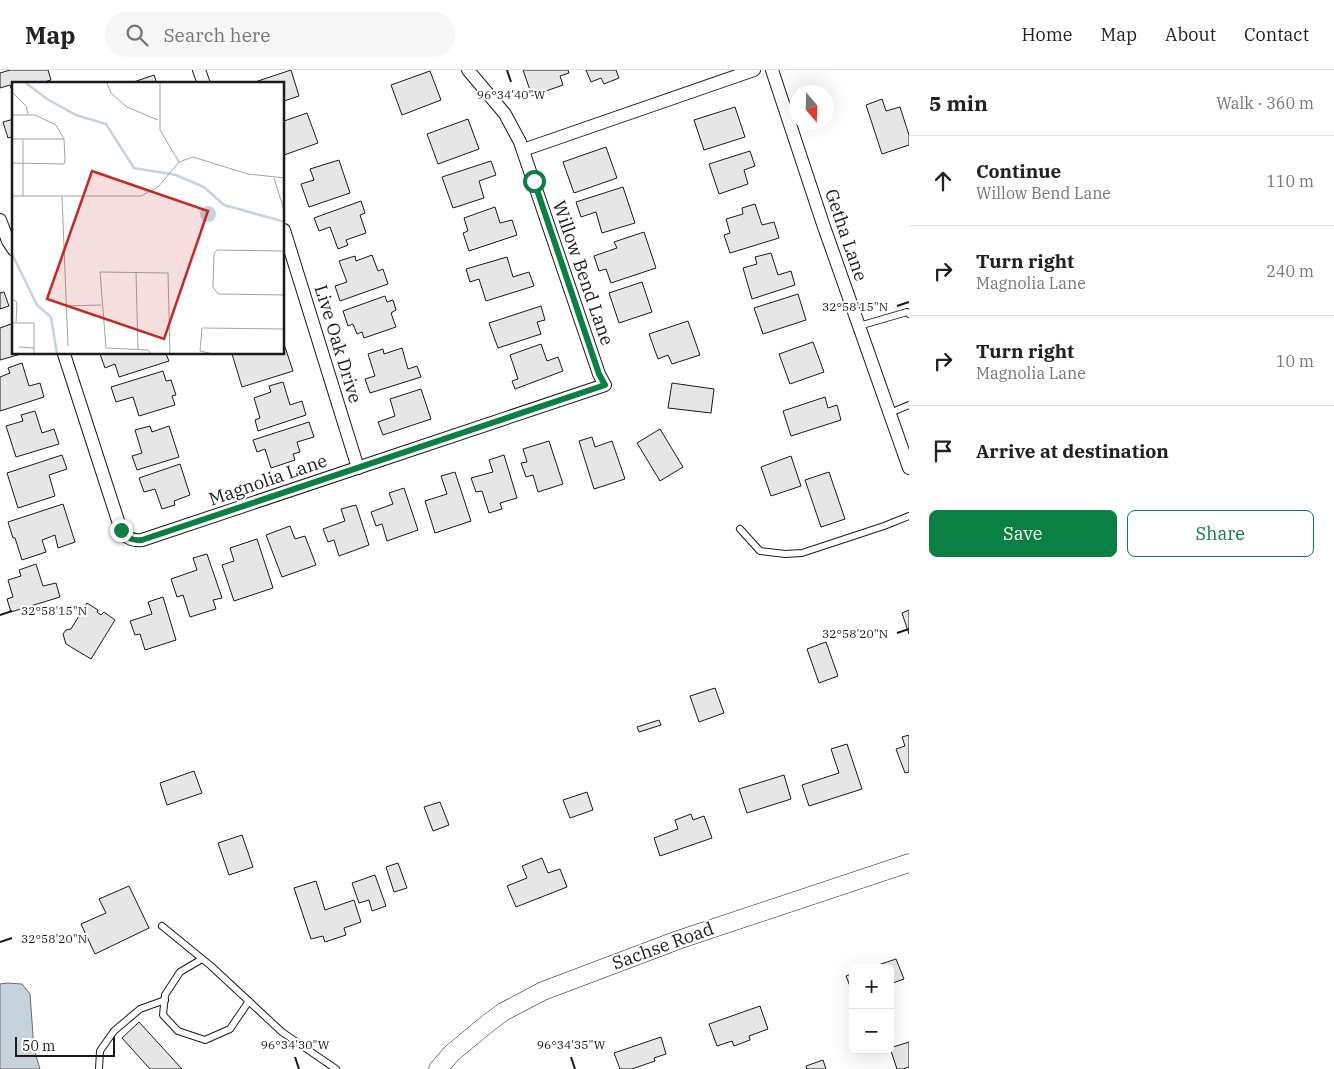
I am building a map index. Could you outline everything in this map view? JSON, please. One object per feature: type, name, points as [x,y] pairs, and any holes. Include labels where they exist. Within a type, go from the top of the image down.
[{"type":"main road","name":"Sachse Road","points":[[438,1069],[452,1053],[487,1024],[503,1012],[543,990],[684,938],[909,863]]},
{"type":"street","points":[[199,70],[203,82]]},
{"type":"street","name":"Willow Bend Lane","points":[[468,70],[505,114],[520,142],[599,374],[605,385]]},
{"type":"street","points":[[523,150],[754,70]]},
{"type":"street","name":"Getha Lane","points":[[772,70],[821,219],[909,468]]},
{"type":"street","points":[[0,220],[12,247]]},
{"type":"street","name":"Live Oak Drive","points":[[285,233],[358,468]]},
{"type":"street","name":"Magnolia Lane","points":[[64,355],[121,530],[124,535],[136,540],[142,540],[605,385]]},
{"type":"lane","points":[[859,326],[908,312],[909,314]]},
{"type":"lane","points":[[890,413],[909,405]]},
{"type":"lane","points":[[740,529],[760,551],[785,554],[802,553],[874,530],[909,516]]},
{"type":"lane","points":[[162,926],[202,959],[282,1032],[336,1069]]},
{"type":"lane","points":[[202,959],[180,972],[165,995],[163,1015],[178,1031],[205,1040],[230,1029],[248,1001]]},
{"type":"lane","points":[[99,1069],[100,1050],[114,1031],[140,1009],[165,1000]]},
{"type":"shaded area","points":[[0,984],[22,984],[30,994],[34,1049],[40,1069],[0,1069]]},
{"type":"building","points":[[10,70],[48,70],[51,80],[44,82],[12,82],[12,90],[10,85],[0,88],[0,73]]},
{"type":"building","points":[[291,70],[299,96],[285,101],[285,82],[255,82]]},
{"type":"building","points":[[523,70],[568,70],[569,73],[560,76],[563,85],[532,96]]},
{"type":"building","points":[[586,70],[616,70],[619,78],[604,84],[601,78],[591,82]]},
{"type":"building","points":[[430,71],[441,100],[402,115],[391,85]]},
{"type":"building","points":[[154,75],[156,82],[134,82]]},
{"type":"building","points":[[882,99],[886,111],[900,107],[909,135],[909,145],[882,154],[866,105]]},
{"type":"building","points":[[735,107],[745,137],[704,150],[694,120]]},
{"type":"building","points":[[307,113],[318,143],[285,155],[285,121]]},
{"type":"building","points":[[468,119],[479,149],[438,164],[427,134]]},
{"type":"building","points":[[12,120],[12,137],[8,138],[3,122]]},
{"type":"building","points":[[606,147],[617,178],[574,193],[563,162]]},
{"type":"building","points":[[750,151],[755,166],[744,170],[748,184],[719,194],[709,164]]},
{"type":"building","points":[[339,160],[350,193],[309,207],[301,184],[314,180],[310,169]]},
{"type":"building","points":[[491,161],[496,175],[479,181],[484,198],[453,208],[442,177]]},
{"type":"building","points":[[623,187],[635,223],[602,233],[596,212],[581,217],[576,202]]},
{"type":"building","points":[[361,201],[365,213],[360,215],[366,233],[346,240],[348,245],[338,249],[330,227],[319,231],[314,218]]},
{"type":"building","points":[[755,204],[762,225],[774,222],[779,238],[730,253],[724,235],[730,233],[726,219],[743,214],[742,208]]},
{"type":"building","points":[[495,207],[500,223],[512,220],[517,235],[469,251],[463,233],[468,231],[464,218]]},
{"type":"building","points":[[644,232],[656,268],[611,283],[606,269],[599,271],[594,256],[617,248],[614,242]]},
{"type":"building","points":[[771,253],[778,275],[791,271],[795,285],[752,299],[743,268],[757,264],[755,257]]},
{"type":"building","points":[[372,255],[378,271],[383,269],[388,284],[340,301],[335,286],[347,282],[339,261],[355,256],[356,261]]},
{"type":"building","points":[[507,257],[513,277],[529,272],[534,286],[486,301],[479,279],[470,282],[466,269]]},
{"type":"building","points":[[642,282],[652,312],[619,323],[609,293]]},
{"type":"building","points":[[4,292],[9,306],[0,309],[0,293]]},
{"type":"building","points":[[798,294],[806,320],[763,334],[754,308]]},
{"type":"building","points":[[385,296],[387,302],[393,300],[396,310],[391,313],[396,327],[364,338],[362,332],[357,334],[353,324],[348,326],[343,311]]},
{"type":"building","points":[[541,306],[545,320],[537,322],[541,334],[498,348],[489,323]]},
{"type":"building","points":[[688,321],[700,355],[672,364],[668,355],[658,359],[649,334]]},
{"type":"building","points":[[12,324],[12,355],[18,355],[0,360],[0,328]]},
{"type":"building","points":[[813,342],[824,372],[790,384],[779,354]]},
{"type":"building","points":[[541,344],[547,361],[558,357],[563,371],[515,389],[512,381],[518,379],[510,355]]},
{"type":"building","points":[[285,347],[293,371],[242,387],[232,355],[285,355]]},
{"type":"building","points":[[402,348],[408,369],[417,366],[421,377],[370,393],[365,379],[375,376],[368,354],[383,349],[384,354]]},
{"type":"building","points":[[100,355],[166,355],[169,361],[119,377],[115,364],[105,368]]},
{"type":"building","points":[[22,363],[29,386],[40,383],[44,397],[0,411],[0,377],[10,373],[8,368]]},
{"type":"building","points":[[163,371],[166,381],[171,380],[176,395],[172,396],[175,405],[139,416],[133,397],[116,402],[111,387]]},
{"type":"building","points":[[283,382],[290,405],[302,401],[306,415],[258,431],[255,420],[260,418],[254,398],[271,392],[269,386]]},
{"type":"building","points":[[672,383],[714,389],[711,413],[668,408]]},
{"type":"building","points":[[421,389],[431,419],[383,435],[378,422],[395,416],[390,399]]},
{"type":"building","points":[[825,397],[828,408],[837,405],[841,420],[791,436],[783,411]]},
{"type":"building","points":[[35,411],[42,433],[54,429],[59,444],[16,457],[6,426],[23,421],[21,415]]},
{"type":"building","points":[[309,422],[314,437],[297,442],[300,452],[293,454],[295,460],[271,468],[265,449],[257,452],[253,440]]},
{"type":"building","points":[[150,426],[152,432],[169,426],[179,457],[137,470],[132,456],[142,453],[135,430]]},
{"type":"building","points":[[660,429],[683,467],[660,481],[637,443]]},
{"type":"building","points":[[592,437],[595,447],[612,441],[625,479],[594,489],[579,441]]},
{"type":"building","points":[[549,441],[563,484],[538,492],[533,475],[526,477],[521,463],[527,462],[523,449]]},
{"type":"building","points":[[62,455],[67,469],[49,475],[55,496],[18,508],[7,473]]},
{"type":"building","points":[[504,455],[517,498],[500,503],[502,509],[489,513],[482,491],[476,492],[471,478],[493,472],[489,460]]},
{"type":"building","points":[[791,456],[801,486],[771,496],[761,467]]},
{"type":"building","points":[[180,464],[190,495],[174,501],[175,505],[162,509],[155,489],[144,492],[139,478]]},
{"type":"building","points":[[455,472],[471,521],[435,533],[425,501],[447,494],[441,476]]},
{"type":"building","points":[[829,472],[845,519],[821,527],[805,480]]},
{"type":"building","points":[[404,488],[418,530],[387,541],[382,524],[376,526],[371,512],[393,504],[389,493]]},
{"type":"building","points":[[63,504],[75,542],[58,548],[55,535],[42,540],[46,552],[22,560],[8,522]]},
{"type":"building","points":[[356,505],[369,545],[339,556],[334,540],[328,542],[323,529],[345,521],[341,509]]},
{"type":"building","points":[[290,526],[295,539],[305,536],[316,565],[282,577],[266,535]]},
{"type":"building","points":[[257,539],[273,588],[234,601],[222,565],[234,561],[230,548]]},
{"type":"building","points":[[207,554],[222,598],[213,600],[216,609],[190,617],[183,595],[177,597],[171,579],[197,570],[193,558]]},
{"type":"building","points":[[36,564],[43,586],[56,583],[60,597],[11,612],[7,599],[13,597],[8,580],[21,576],[19,570]]},
{"type":"building","points":[[163,597],[176,640],[145,650],[140,634],[135,635],[130,621],[152,614],[148,602]]},
{"type":"building","points":[[87,603],[98,610],[97,612],[101,615],[104,612],[115,620],[91,659],[66,644],[63,634],[66,630],[71,629]]},
{"type":"building","points":[[909,610],[909,634],[902,613]]},
{"type":"building","points":[[826,642],[838,676],[819,683],[807,649]]},
{"type":"building","points":[[715,688],[724,713],[699,722],[690,696]]},
{"type":"building","points":[[659,720],[661,725],[639,732],[637,727]]},
{"type":"building","points":[[909,735],[909,772],[905,773],[896,749],[905,746],[902,737]]},
{"type":"building","points":[[847,744],[862,789],[809,806],[802,785],[839,773],[831,749]]},
{"type":"building","points":[[194,771],[202,793],[167,805],[160,783]]},
{"type":"building","points":[[784,775],[791,799],[747,813],[739,789]]},
{"type":"building","points":[[587,792],[593,810],[570,818],[563,800]]},
{"type":"building","points":[[440,802],[449,825],[433,831],[424,807]]},
{"type":"building","points":[[691,814],[693,820],[704,816],[712,838],[660,856],[654,838],[678,829],[675,820]]},
{"type":"building","points":[[242,835],[253,867],[229,875],[218,843]]},
{"type":"building","points":[[542,858],[548,873],[560,869],[567,887],[516,907],[507,886],[527,878],[522,866]]},
{"type":"building","points":[[398,863],[407,888],[394,892],[386,867]]},
{"type":"building","points":[[375,875],[386,906],[372,911],[369,900],[359,903],[352,883]]},
{"type":"building","points":[[316,881],[325,910],[354,900],[361,922],[344,928],[346,935],[325,942],[323,936],[311,939],[294,888]]},
{"type":"building","points":[[129,886],[149,928],[95,954],[81,924],[106,913],[99,899]]},
{"type":"building","points":[[896,959],[904,979],[894,983],[894,964],[881,964]]},
{"type":"building","points":[[760,1006],[768,1029],[749,1036],[750,1040],[734,1046],[732,1041],[717,1046],[709,1024]]},
{"type":"building","points":[[139,1022],[182,1069],[150,1069],[122,1038]]},
{"type":"building","points":[[661,1037],[666,1054],[654,1058],[655,1061],[632,1069],[620,1069],[614,1053]]},
{"type":"building","points":[[909,1042],[909,1067],[897,1069],[892,1054],[894,1054],[894,1047]]},
{"type":"building","points":[[823,1060],[826,1069],[807,1069],[806,1066]]},
{"type":"route","points":[[121,530],[124,535],[130,538],[142,540],[605,385],[599,374],[534,181]]}]
